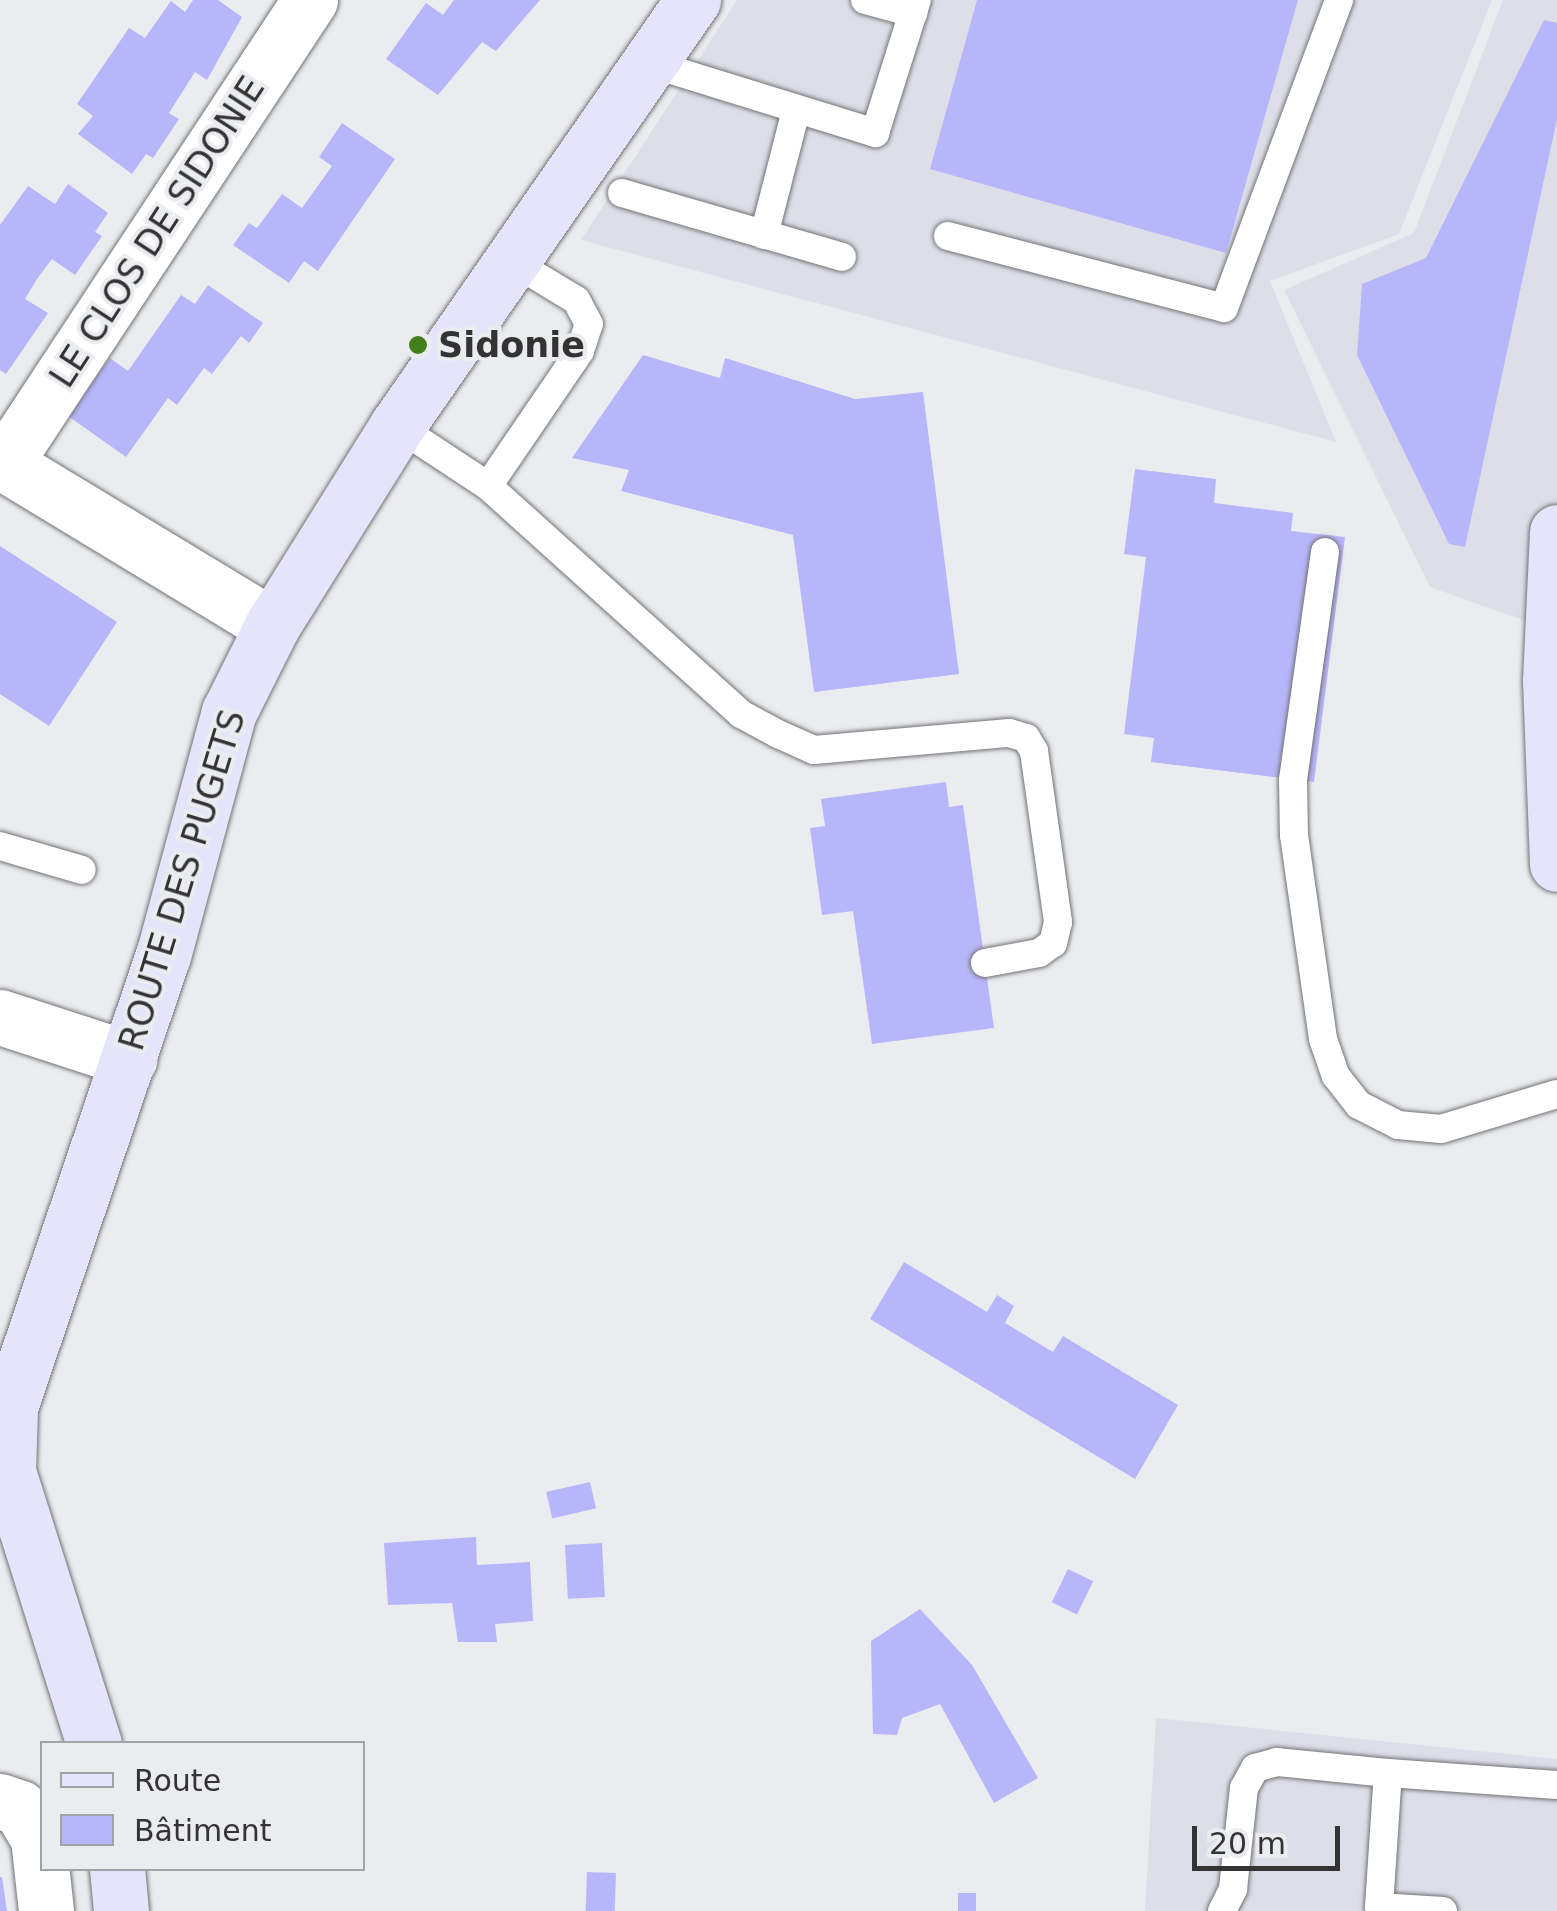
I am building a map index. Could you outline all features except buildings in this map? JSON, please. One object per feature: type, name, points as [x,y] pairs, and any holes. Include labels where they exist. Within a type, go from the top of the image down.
[{"type":"main road","name":"ROUTE DES PUGETS","points":[[93,1741],[8,1472],[14,1339],[129,1059],[228,712],[272,626],[397,426],[693,0]]},
{"type":"main road","points":[[1555,562],[1557,864]]},
{"type":"main road","points":[[117,1871],[121,1911]]},
{"type":"street","name":"LE CLOS DE SIDONIE","points":[[2,462],[310,0]]},
{"type":"street","points":[[2,462],[272,626]]},
{"type":"street","points":[[0,1017],[129,1059]]},
{"type":"street","points":[[0,1801],[20,1808],[38,1838],[40,1856]]},
{"type":"street","points":[[42,1871],[46,1911]]},
{"type":"lane","points":[[648,62],[875,133],[915,7],[865,0]]},
{"type":"lane","points":[[948,236],[1224,308],[1339,0]]},
{"type":"lane","points":[[764,235],[796,110]]},
{"type":"lane","points":[[622,193],[842,258]]},
{"type":"lane","points":[[488,486],[580,350],[590,324],[576,300],[510,260]]},
{"type":"lane","points":[[397,426],[488,486],[741,714],[778,734],[814,750],[1009,732],[1026,738],[1034,750],[1058,922],[1053,942],[1039,953],[985,963]]},
{"type":"lane","points":[[1325,552],[1292,780],[1294,835],[1323,1039],[1336,1076],[1359,1106],[1398,1124],[1441,1129],[1552,1095]]},
{"type":"lane","points":[[0,846],[82,870]]},
{"type":"lane","points":[[1222,1911],[1233,1890],[1244,1788],[1255,1768],[1276,1762],[1557,1785]]},
{"type":"lane","points":[[1388,1773],[1379,1907],[1443,1911]]},
{"type":"shaded area","points":[[737,0],[1492,0],[1399,234],[1270,281],[1336,442],[581,240]]},
{"type":"shaded area","points":[[1503,0],[1557,0],[1557,632],[1430,587],[1284,290],[1414,233]]},
{"type":"shaded area","points":[[1156,1718],[1557,1759],[1557,1911],[1145,1911]]},
{"type":"place","name":"Sidonie","points":[[418,345]]}]
